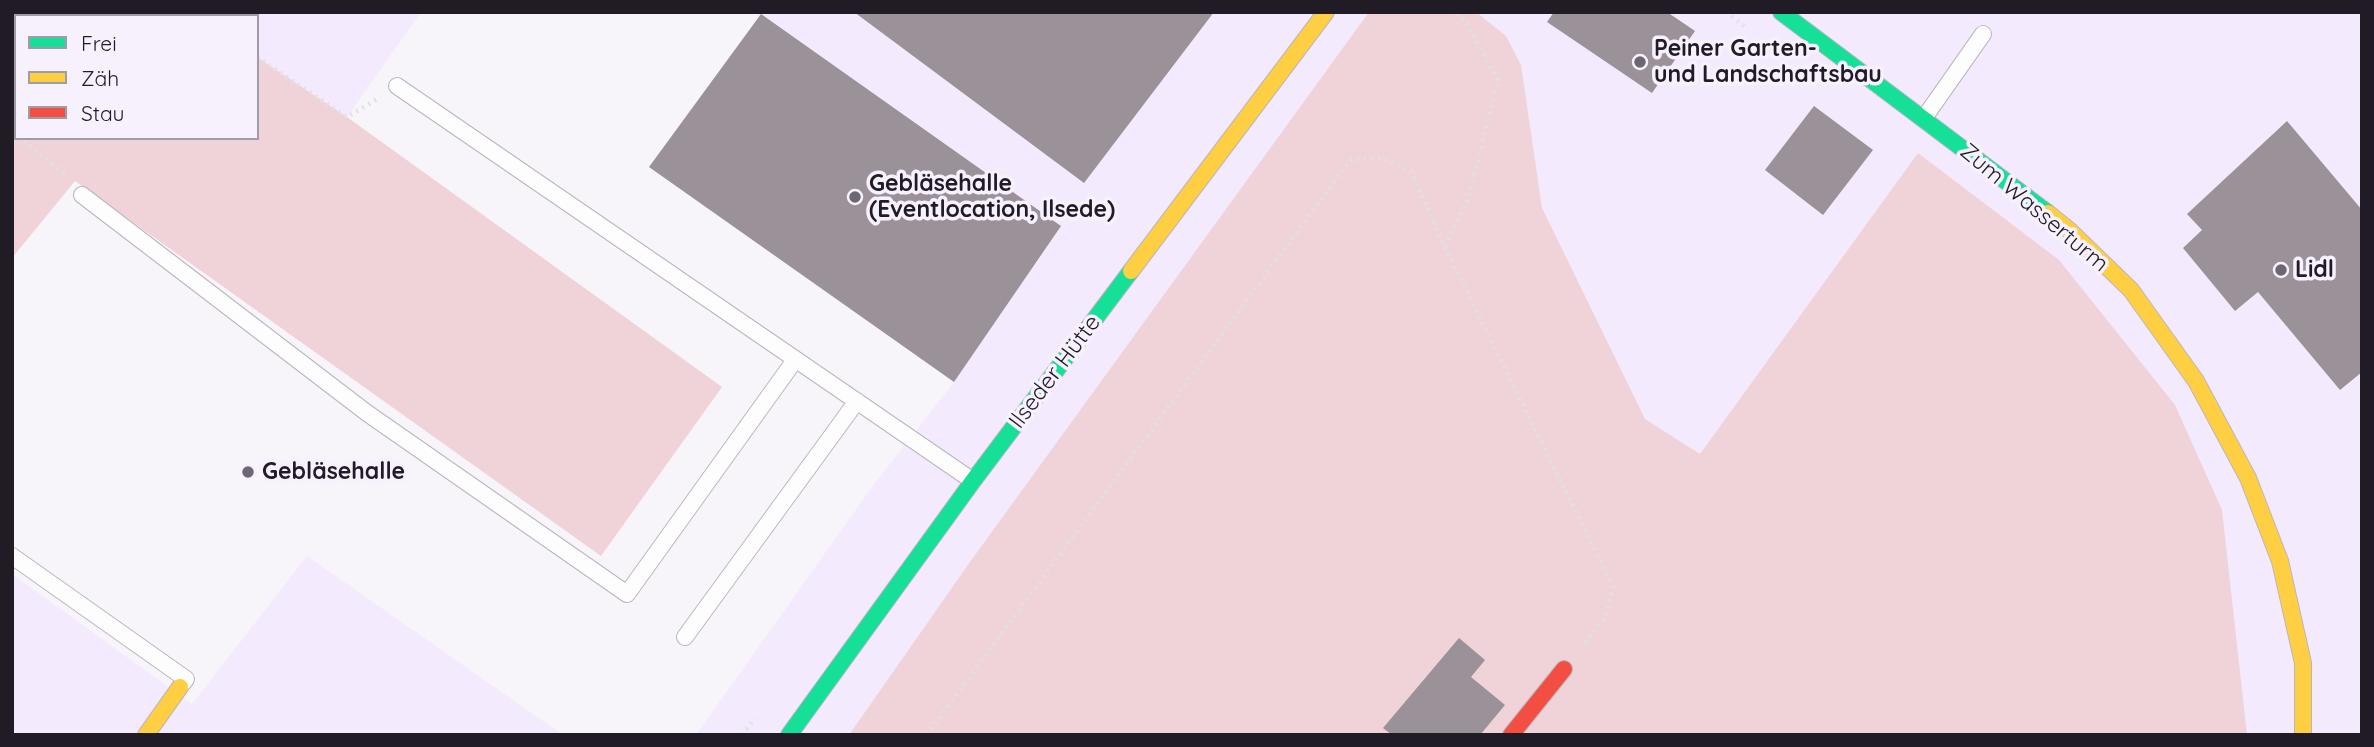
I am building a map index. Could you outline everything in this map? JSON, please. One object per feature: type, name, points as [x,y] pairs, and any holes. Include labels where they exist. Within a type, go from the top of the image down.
[{"type":"street","name":"Zum Wasserturm","points":[[1781,12],[2069,230],[2131,289],[2196,381],[2248,478],[2280,561],[2303,663],[2303,735]]},
{"type":"street","name":"Ilseder Hütte","points":[[789,735],[973,481],[1320,14]]},
{"type":"street","points":[[1511,735],[1564,669]]},
{"type":"street","points":[[146,735],[180,687]]},
{"type":"lane","points":[[1924,118],[1983,34]]},
{"type":"lane","points":[[397,86],[973,481]]},
{"type":"lane","points":[[82,195],[367,413],[627,594],[795,360]]},
{"type":"lane","points":[[685,636],[857,401]]},
{"type":"lane","points":[[12,556],[186,679],[180,687]]},
{"type":"path","points":[[1445,247],[1468,200],[1498,80],[1466,22],[1455,12]]},
{"type":"path","points":[[259,58],[347,117],[397,86]]},
{"type":"path","points":[[20,140],[75,180],[82,195]]},
{"type":"path","points":[[927,735],[1350,160],[1382,158],[1411,171],[1445,247],[1613,587],[1605,618],[1564,669]]},
{"type":"shaded area","points":[[12,12],[191,12],[194,14],[14,14],[14,140],[259,140],[259,58],[347,117],[722,387],[601,556],[75,181],[12,258]]},
{"type":"shaded area","points":[[191,12],[421,12],[347,117],[259,58],[259,14]]},
{"type":"shaded area","points":[[753,12],[2362,12],[2362,735],[696,735],[872,487],[954,382],[1061,226]]},
{"type":"shaded area","points":[[1369,12],[1476,12],[1506,36],[1521,65],[1542,208],[1645,419],[1700,454],[1918,153],[2059,260],[2175,405],[2222,510],[2247,735],[849,735],[970,562]]},
{"type":"shaded area","points":[[307,556],[563,735],[12,735],[12,574],[192,704]]},
{"type":"building","points":[[854,12],[1214,12],[1084,183]]},
{"type":"building","name":"Peiner Garten- und Landschaftsbau","points":[[1554,12],[1667,12],[1695,31],[1652,93],[1547,22]]},
{"type":"building","name":"Gebläsehalle (Eventlocation, Ilsede)","points":[[761,14],[1061,226],[954,382],[649,167]]},
{"type":"building","points":[[1814,106],[1873,150],[1823,215],[1765,170]]},
{"type":"building","name":"Lidl","points":[[2287,121],[2362,210],[2362,372],[2340,390],[2258,292],[2235,311],[2183,248],[2202,230],[2187,214]]},
{"type":"building","points":[[1459,638],[1485,660],[1471,677],[1505,705],[1480,735],[1392,735],[1383,728]]},
{"type":"traffic: fast","points":[[1781,12],[2048,213]]},
{"type":"traffic: fast","points":[[789,735],[973,481],[1131,271]]},
{"type":"traffic: slow","points":[[1131,271],[1326,12]]},
{"type":"traffic: slow","points":[[2048,213],[2131,290],[2196,381],[2248,478],[2280,561],[2303,663],[2303,735]]},
{"type":"traffic: slow","points":[[146,735],[180,687]]},
{"type":"traffic: jam","points":[[1511,735],[1564,669]]},
{"type":"place","name":"Peiner Garten- und Landschaftsbau","points":[[1640,62]]},
{"type":"place","name":"Gebläsehalle (Eventlocation, Ilsede)","points":[[855,197]]},
{"type":"place","name":"Lidl","points":[[2281,270]]},
{"type":"place","name":"Gebläsehalle","points":[[248,472]]}]
